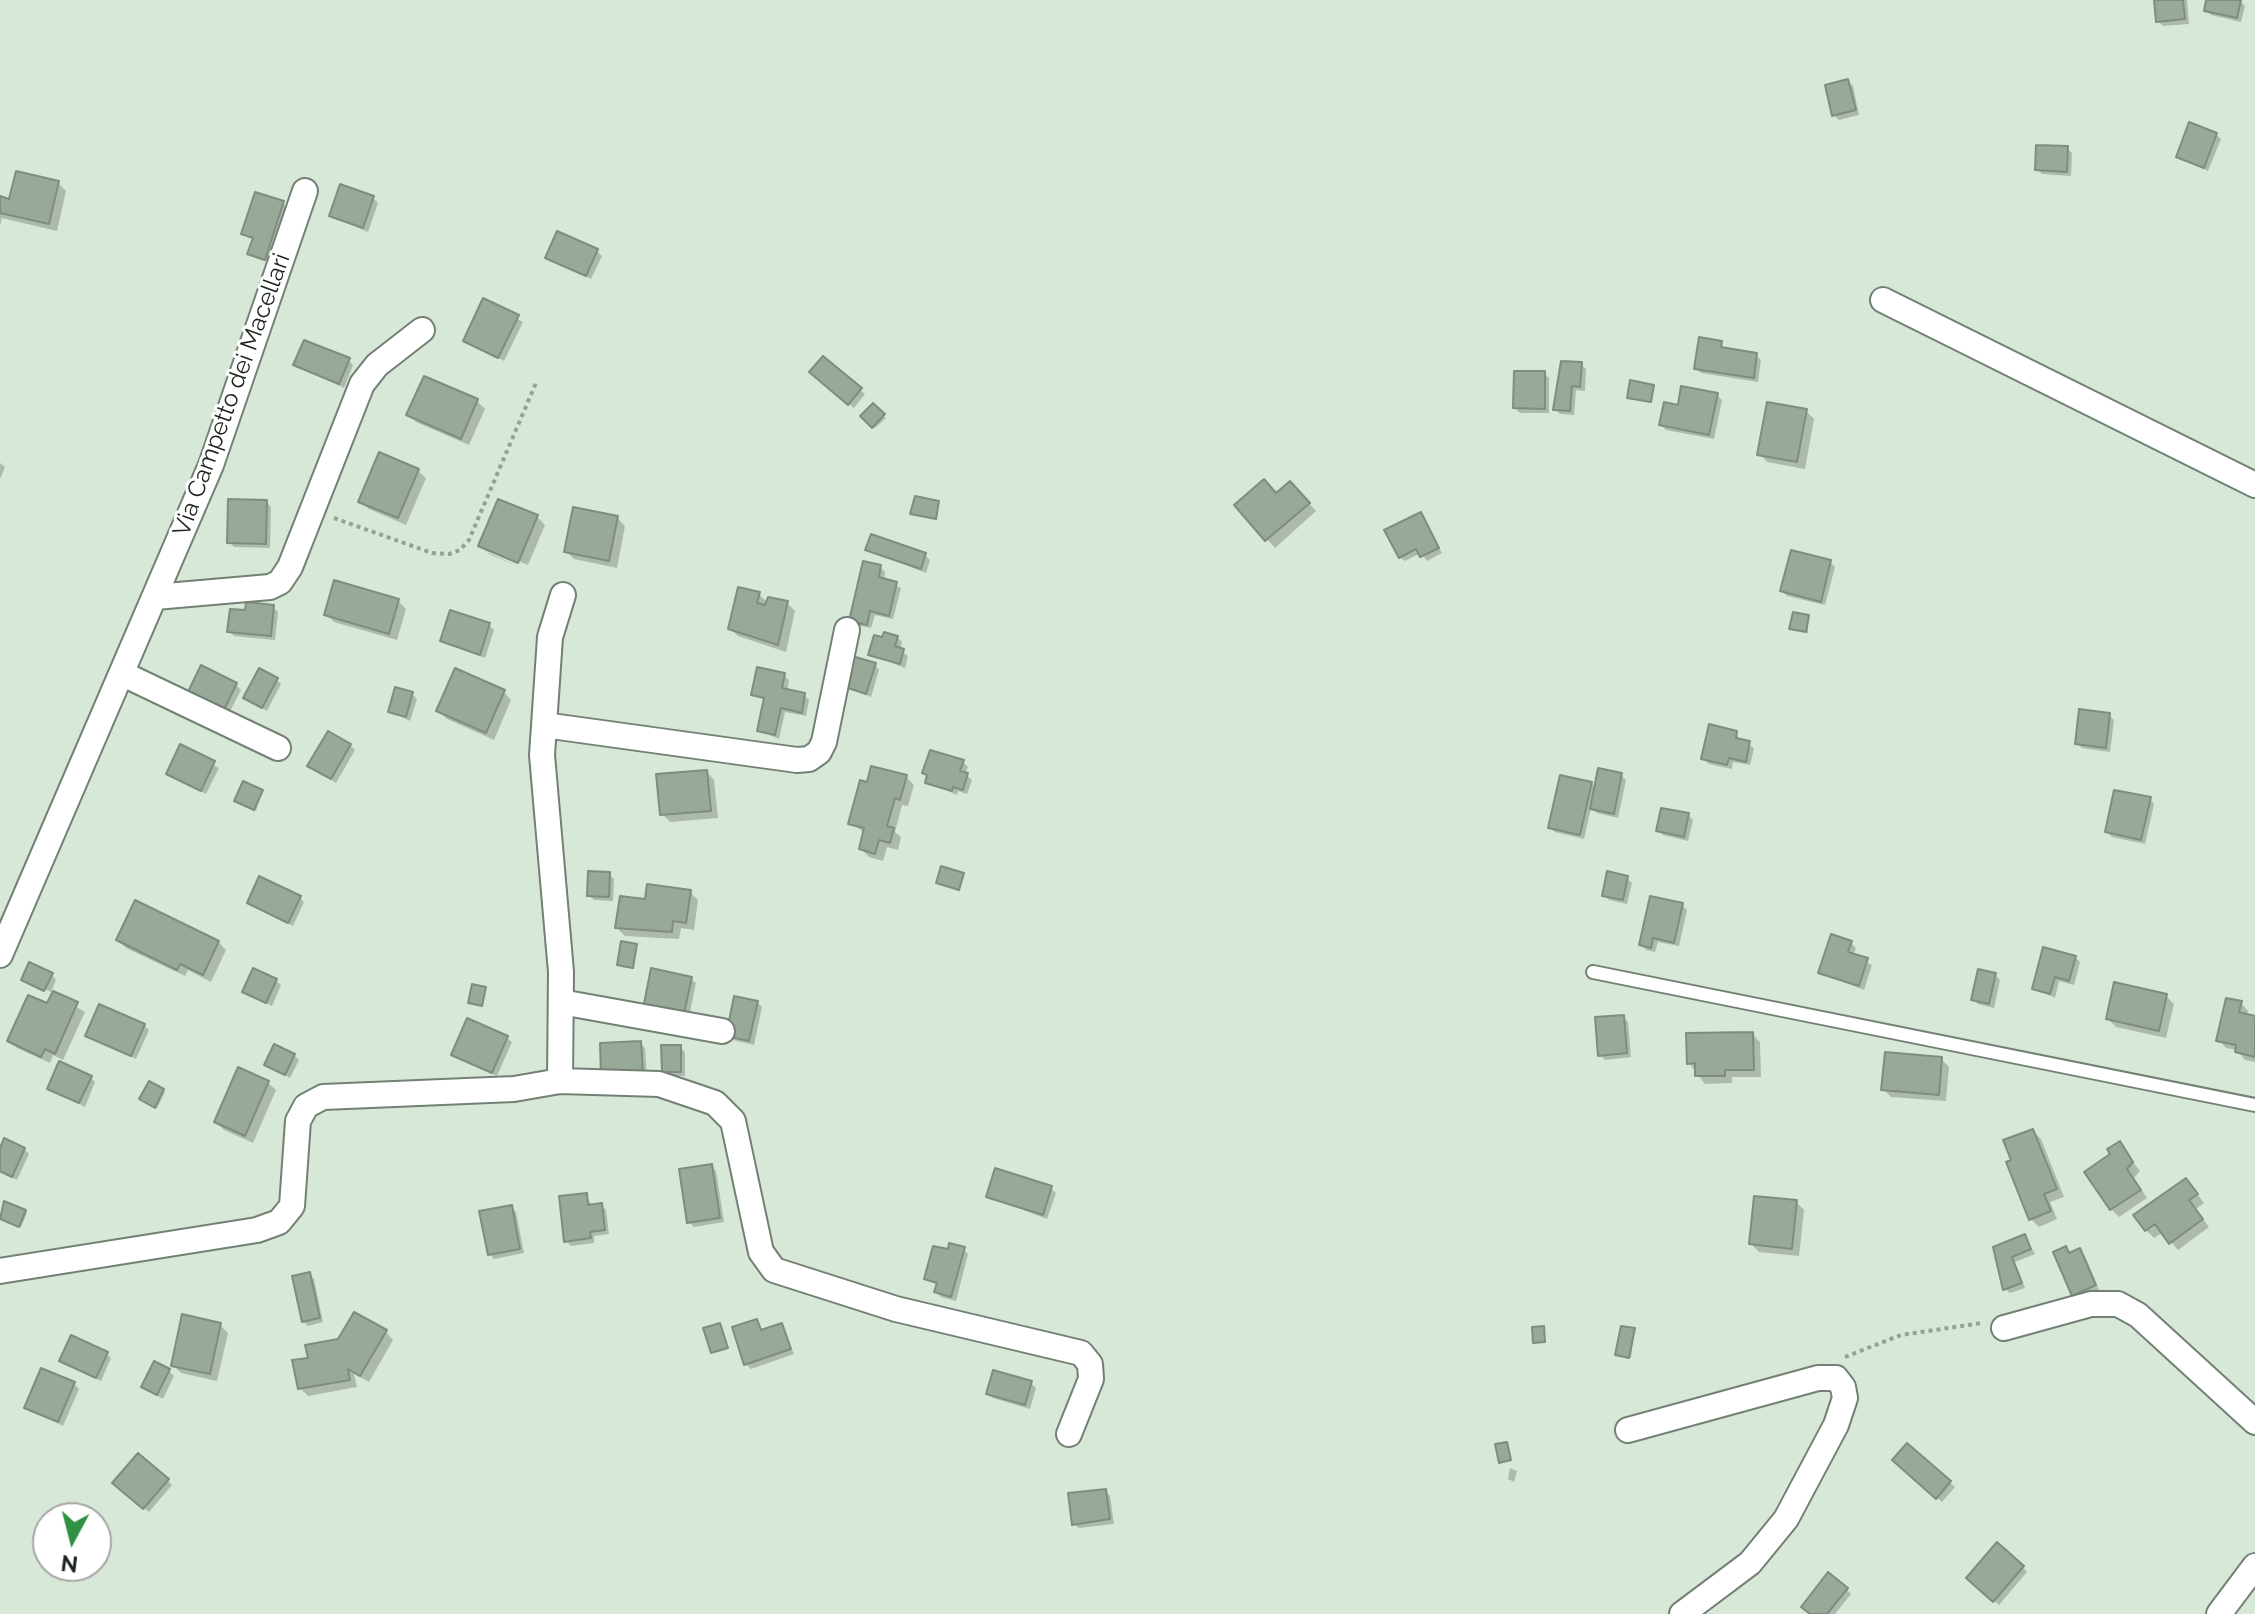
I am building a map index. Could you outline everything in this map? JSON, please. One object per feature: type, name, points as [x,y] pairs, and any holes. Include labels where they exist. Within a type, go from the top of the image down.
[{"type":"street","name":"Via Campetto dei Macellari","points":[[0,955],[216,453],[305,191]]},
{"type":"street","points":[[1883,300],[2255,485]]},
{"type":"street","points":[[155,597],[275,585],[288,572],[362,384],[377,365],[422,330]]},
{"type":"street","points":[[560,1081],[561,1002],[542,764],[550,637],[563,595]]},
{"type":"street","points":[[544,725],[797,760],[809,759],[819,752],[824,742],[847,630]]},
{"type":"street","points":[[123,674],[278,748]]},
{"type":"street","points":[[561,1002],[722,1031]]},
{"type":"street","points":[[0,1271],[257,1230],[279,1222],[292,1206],[298,1121],[306,1106],[318,1098],[345,1094],[514,1089],[560,1081],[659,1084],[688,1091],[720,1107],[735,1127],[761,1252],[780,1274],[896,1309],[1081,1353],[1090,1364],[1091,1379],[1069,1434]]},
{"type":"street","points":[[2004,1328],[2091,1304],[2118,1304],[2138,1315],[2255,1422]]},
{"type":"street","points":[[1628,1430],[1789,1385],[1836,1378],[1843,1387],[1845,1398],[1839,1416],[1793,1508],[1750,1563],[1682,1614]]},
{"type":"street","points":[[2219,1614],[2255,1566]]},
{"type":"lane","points":[[1593,972],[2255,1105]]},
{"type":"path","points":[[313,510],[432,553],[449,554],[460,550],[469,540],[536,383]]},
{"type":"path","points":[[1836,1378],[1844,1358],[1901,1335],[1978,1322],[2004,1328]]},
{"type":"building","points":[[2154,0],[2183,0],[2185,19],[2156,22]]},
{"type":"building","points":[[2206,0],[2241,0],[2237,18],[2204,11]]},
{"type":"building","points":[[1848,79],[1856,110],[1832,116],[1825,85]]},
{"type":"building","points":[[2189,122],[2217,133],[2204,168],[2176,157]]},
{"type":"building","points":[[2036,145],[2068,146],[2067,172],[2035,170]]},
{"type":"building","points":[[16,171],[59,181],[49,224],[0,213],[0,196],[9,199]]},
{"type":"building","points":[[340,184],[374,196],[363,228],[329,216]]},
{"type":"building","points":[[255,192],[284,201],[265,260],[247,254],[253,238],[241,234]]},
{"type":"building","points":[[557,231],[598,249],[586,276],[545,258]]},
{"type":"building","points":[[483,298],[519,315],[498,358],[463,341]]},
{"type":"building","points":[[1699,337],[1722,341],[1721,347],[1757,353],[1754,378],[1694,369]]},
{"type":"building","points":[[304,340],[350,358],[339,384],[293,365]]},
{"type":"building","points":[[823,356],[862,388],[848,405],[809,372]]},
{"type":"building","points":[[1561,361],[1582,362],[1580,387],[1572,386],[1570,411],[1553,410]]},
{"type":"building","points":[[1514,371],[1545,371],[1545,409],[1513,408]]},
{"type":"building","points":[[424,376],[478,399],[461,439],[406,415]]},
{"type":"building","points":[[1630,380],[1654,385],[1651,402],[1627,398]]},
{"type":"building","points":[[1681,386],[1718,393],[1709,435],[1659,425],[1664,402],[1678,405]]},
{"type":"building","points":[[1767,402],[1807,409],[1797,462],[1757,455]]},
{"type":"building","points":[[873,403],[885,414],[872,428],[860,416]]},
{"type":"building","points":[[379,452],[419,469],[398,518],[358,502]]},
{"type":"building","points":[[1264,479],[1276,493],[1290,481],[1310,503],[1265,541],[1234,505]]},
{"type":"building","points":[[915,496],[939,501],[936,519],[910,514]]},
{"type":"building","points":[[228,499],[267,500],[266,544],[227,543]]},
{"type":"building","points":[[498,499],[538,515],[518,563],[478,546]]},
{"type":"building","points":[[573,507],[618,516],[609,561],[564,552]]},
{"type":"building","points":[[1421,512],[1439,548],[1420,557],[1416,549],[1399,558],[1384,530]]},
{"type":"building","points":[[871,534],[926,553],[921,569],[865,550]]},
{"type":"building","points":[[1791,550],[1831,560],[1821,602],[1780,591]]},
{"type":"building","points":[[863,561],[881,565],[879,577],[897,582],[889,616],[870,611],[867,625],[849,621]]},
{"type":"building","points":[[334,580],[399,599],[389,634],[324,615]]},
{"type":"building","points":[[738,587],[760,592],[757,603],[765,605],[768,597],[788,601],[778,645],[728,629]]},
{"type":"building","points":[[246,602],[274,605],[271,636],[227,632],[230,609],[245,610]]},
{"type":"building","points":[[450,610],[490,623],[480,655],[440,641]]},
{"type":"building","points":[[1793,612],[1809,615],[1806,632],[1789,629]]},
{"type":"building","points":[[884,632],[898,636],[895,646],[904,649],[900,664],[868,655],[874,635],[882,637]]},
{"type":"building","points":[[852,656],[876,663],[866,694],[842,686]]},
{"type":"building","points":[[201,665],[237,683],[221,716],[185,698]]},
{"type":"building","points":[[757,667],[785,673],[782,688],[805,693],[802,713],[781,708],[775,735],[757,731],[764,698],[751,695]]},
{"type":"building","points":[[259,668],[278,678],[262,708],[243,698]]},
{"type":"building","points":[[455,668],[505,690],[486,733],[436,711]]},
{"type":"building","points":[[395,687],[413,692],[406,717],[388,712]]},
{"type":"building","points":[[2079,709],[2110,713],[2106,748],[2075,744]]},
{"type":"building","points":[[1709,724],[1737,731],[1736,738],[1750,741],[1746,762],[1729,758],[1727,765],[1701,759]]},
{"type":"building","points":[[328,731],[351,744],[331,779],[307,766]]},
{"type":"building","points":[[180,744],[215,761],[201,791],[166,774]]},
{"type":"building","points":[[930,750],[964,760],[960,771],[968,773],[963,790],[953,787],[952,791],[925,783],[927,775],[922,773]]},
{"type":"building","points":[[871,766],[907,775],[900,800],[895,798],[887,826],[894,828],[890,843],[879,840],[875,854],[859,849],[864,828],[848,824],[860,780],[867,782]]},
{"type":"building","points":[[1598,768],[1622,773],[1614,814],[1590,809]]},
{"type":"building","points":[[707,770],[711,811],[660,815],[656,774]]},
{"type":"building","points":[[1560,775],[1592,782],[1580,835],[1548,828]]},
{"type":"building","points":[[243,781],[263,790],[254,810],[234,801]]},
{"type":"building","points":[[2114,790],[2151,797],[2141,840],[2105,832]]},
{"type":"building","points":[[1661,808],[1689,813],[1684,837],[1656,831]]},
{"type":"building","points":[[941,866],[964,873],[959,890],[936,883]]},
{"type":"building","points":[[588,871],[610,872],[609,897],[587,896]]},
{"type":"building","points":[[1607,871],[1628,876],[1623,900],[1602,896]]},
{"type":"building","points":[[259,876],[301,896],[288,923],[247,903]]},
{"type":"building","points":[[647,884],[691,890],[686,923],[673,921],[672,932],[615,928],[620,896],[645,899]]},
{"type":"building","points":[[1650,896],[1683,903],[1674,943],[1653,938],[1651,948],[1639,945]]},
{"type":"building","points":[[135,900],[219,941],[203,975],[180,964],[177,970],[116,940]]},
{"type":"building","points":[[1831,934],[1852,941],[1848,952],[1868,958],[1859,986],[1818,973]]},
{"type":"building","points":[[621,941],[637,944],[633,968],[617,965]]},
{"type":"building","points":[[2043,947],[2076,956],[2069,981],[2055,977],[2050,994],[2032,989]]},
{"type":"building","points":[[29,962],[53,973],[44,991],[21,980]]},
{"type":"building","points":[[253,968],[277,979],[266,1003],[242,992]]},
{"type":"building","points":[[651,968],[692,977],[683,1018],[643,1009]]},
{"type":"building","points":[[1978,969],[1996,973],[1989,1004],[1971,1000]]},
{"type":"building","points":[[2114,982],[2167,994],[2159,1031],[2106,1019]]},
{"type":"building","points":[[472,984],[486,987],[482,1006],[468,1003]]},
{"type":"building","points":[[53,991],[78,1002],[55,1054],[45,1049],[41,1057],[7,1041],[28,995],[47,1003]]},
{"type":"building","points":[[734,996],[758,1001],[749,1041],[726,1036]]},
{"type":"building","points":[[2226,998],[2242,1001],[2239,1012],[2255,1016],[2255,1057],[2235,1052],[2236,1045],[2216,1041]]},
{"type":"building","points":[[99,1004],[145,1024],[131,1056],[85,1036]]},
{"type":"building","points":[[1624,1015],[1627,1053],[1598,1056],[1595,1017]]},
{"type":"building","points":[[467,1018],[508,1036],[492,1073],[451,1055]]},
{"type":"building","points":[[1753,1032],[1754,1070],[1725,1070],[1725,1076],[1695,1076],[1695,1063],[1687,1064],[1686,1033]]},
{"type":"building","points":[[641,1041],[643,1074],[601,1076],[600,1043]]},
{"type":"building","points":[[274,1044],[295,1054],[285,1075],[264,1065]]},
{"type":"building","points":[[661,1045],[681,1045],[681,1072],[662,1072]]},
{"type":"building","points":[[1885,1052],[1942,1057],[1939,1095],[1881,1090]]},
{"type":"building","points":[[59,1061],[92,1076],[79,1103],[47,1089]]},
{"type":"building","points":[[238,1067],[269,1081],[245,1136],[214,1122]]},
{"type":"building","points":[[149,1081],[164,1089],[155,1108],[139,1099]]},
{"type":"building","points":[[2033,1129],[2057,1189],[2044,1194],[2051,1211],[2029,1220],[2006,1162],[2011,1160],[2003,1140]]},
{"type":"building","points":[[4,1138],[25,1148],[12,1177],[0,1171],[0,1148]]},
{"type":"building","points":[[2120,1141],[2133,1162],[2127,1169],[2141,1190],[2110,1210],[2084,1172],[2110,1154],[2107,1149]]},
{"type":"building","points":[[712,1164],[720,1218],[687,1223],[679,1169]]},
{"type":"building","points":[[995,1168],[1052,1186],[1043,1215],[986,1197]]},
{"type":"building","points":[[2186,1178],[2198,1194],[2189,1200],[2203,1219],[2169,1244],[2155,1224],[2145,1231],[2133,1215]]},
{"type":"building","points":[[587,1193],[588,1205],[602,1203],[605,1230],[590,1232],[591,1238],[564,1242],[559,1196]]},
{"type":"building","points":[[1754,1196],[1797,1200],[1792,1249],[1749,1244]]},
{"type":"building","points":[[4,1201],[26,1210],[19,1227],[0,1219]]},
{"type":"building","points":[[512,1205],[520,1249],[488,1255],[479,1211]]},
{"type":"building","points":[[2025,1234],[2031,1249],[2012,1257],[2022,1283],[2003,1290],[1993,1247]]},
{"type":"building","points":[[949,1243],[965,1247],[951,1297],[934,1292],[937,1283],[924,1279],[933,1246],[948,1249]]},
{"type":"building","points":[[2066,1246],[2069,1253],[2080,1248],[2096,1285],[2072,1296],[2053,1252]]},
{"type":"building","points":[[310,1272],[320,1318],[302,1322],[292,1276]]},
{"type":"building","points":[[354,1312],[387,1330],[360,1376],[348,1369],[350,1380],[298,1389],[292,1360],[308,1358],[305,1345],[338,1339]]},
{"type":"building","points":[[182,1314],[221,1323],[210,1374],[171,1366]]},
{"type":"building","points":[[757,1319],[761,1330],[782,1323],[791,1349],[744,1365],[732,1327]]},
{"type":"building","points":[[720,1323],[728,1348],[711,1353],[703,1328]]},
{"type":"building","points":[[1544,1326],[1545,1342],[1533,1343],[1532,1327]]},
{"type":"building","points":[[1621,1326],[1635,1328],[1629,1358],[1615,1355]]},
{"type":"building","points":[[71,1335],[108,1352],[96,1378],[59,1361]]},
{"type":"building","points":[[154,1361],[170,1369],[157,1395],[141,1387]]},
{"type":"building","points":[[41,1368],[75,1382],[58,1422],[24,1408]]},
{"type":"building","points":[[993,1370],[1032,1381],[1025,1405],[986,1394]]},
{"type":"building","points":[[1507,1442],[1511,1460],[1499,1463],[1495,1444]]},
{"type":"building","points":[[1907,1443],[1951,1481],[1936,1499],[1892,1460]]},
{"type":"building","points":[[138,1453],[169,1479],[143,1509],[112,1483]]},
{"type":"building","points":[[1106,1489],[1110,1519],[1072,1525],[1068,1493]]},
{"type":"building","points":[[1997,1542],[2024,1566],[1993,1602],[1966,1578]]},
{"type":"building","points":[[1828,1572],[1848,1588],[1827,1614],[1810,1614],[1801,1607]]}]
